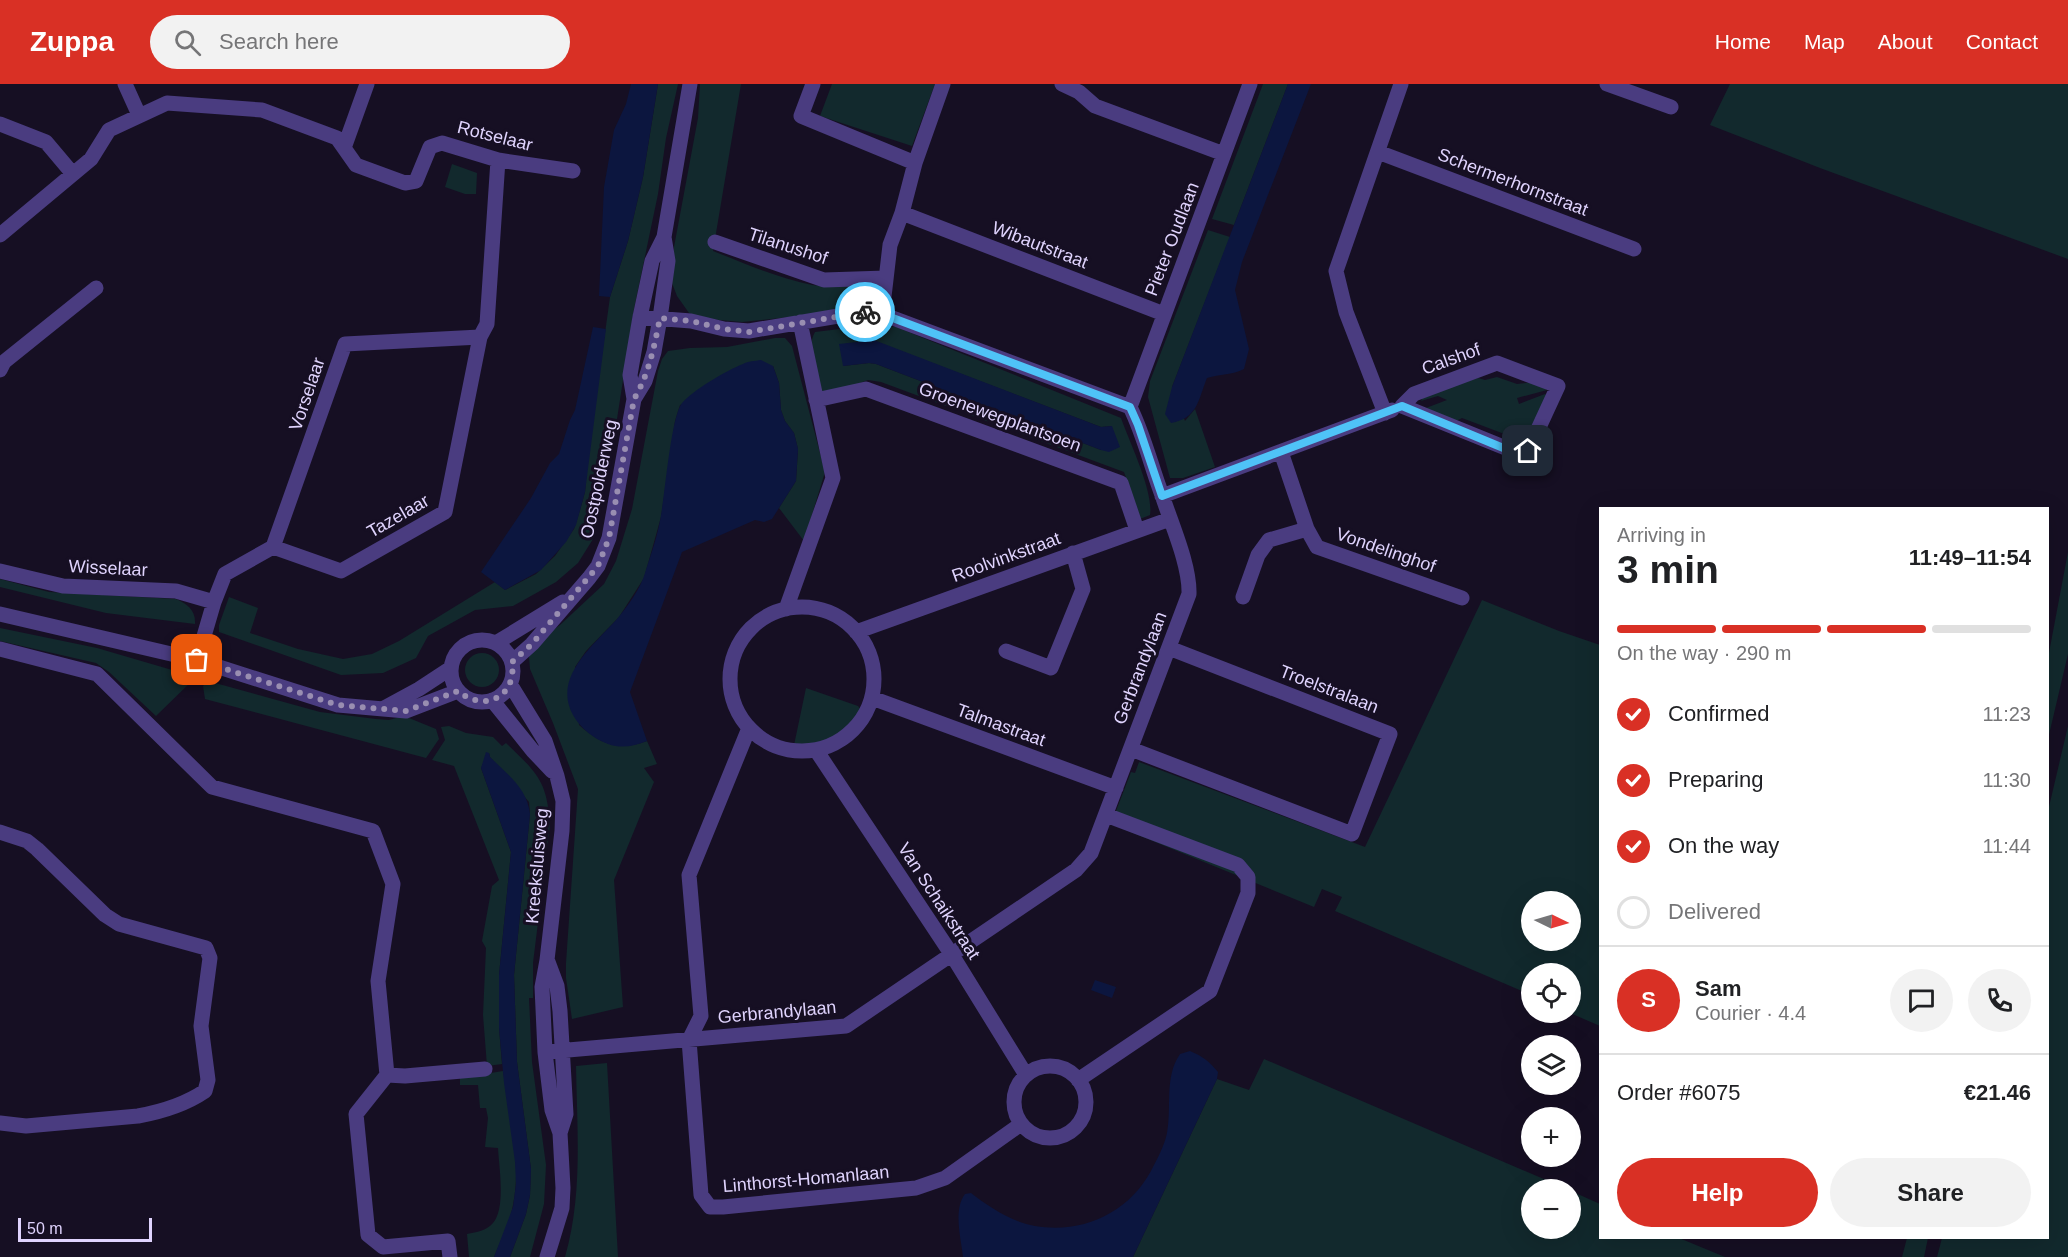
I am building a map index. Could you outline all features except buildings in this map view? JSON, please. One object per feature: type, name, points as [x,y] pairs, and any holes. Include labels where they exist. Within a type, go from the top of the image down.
[{"type":"street","points":[[124,84],[139,115]]},
{"type":"street","points":[[344,148],[367,84]]},
{"type":"street","name":"Oostpolderweg","points":[[512,662],[532,644],[598,566],[609,538],[634,399],[630,375],[640,317],[652,261],[664,237],[690,84]]},
{"type":"street","points":[[813,84],[801,116],[915,163]]},
{"type":"street","points":[[882,314],[890,245],[902,213],[915,163],[943,84]]},
{"type":"street","points":[[1062,84],[1079,92],[1095,105],[1224,154]]},
{"type":"street","name":"Pieter Oudlaan","points":[[1130,407],[1250,84]]},
{"type":"street","points":[[1385,412],[1346,312],[1336,271],[1401,84]]},
{"type":"street","points":[[1607,84],[1632,88],[1671,107]]},
{"type":"street","name":"Rotselaar","points":[[0,235],[91,159],[109,130],[167,103],[262,111],[337,138],[356,165],[405,183],[416,181],[430,147],[442,143],[498,160],[573,171]]},
{"type":"street","points":[[0,124],[46,142],[73,174]]},
{"type":"street","name":"Schermerhornstraat","points":[[1378,152],[1635,249]]},
{"type":"street","points":[[480,337],[487,324],[498,160]]},
{"type":"street","name":"Wibautstraat","points":[[902,213],[1164,314]]},
{"type":"street","name":"Oostpolderweg","points":[[634,399],[645,381],[654,352],[668,261],[664,237]]},
{"type":"street","name":"Tilanushof","points":[[715,242],[824,280],[886,278]]},
{"type":"street","points":[[0,370],[4,363],[96,288]]},
{"type":"street","points":[[640,317],[691,321],[749,332],[862,312],[882,314],[1130,407]]},
{"type":"street","points":[[786,609],[833,478],[800,322]]},
{"type":"street","name":"Vorselaar","points":[[273,547],[345,344],[480,337]]},
{"type":"street","name":"Tazelaar","points":[[273,547],[341,571],[445,512],[480,337]]},
{"type":"street","name":"Calshof","points":[[1162,496],[1402,406],[1414,394],[1497,363],[1558,386],[1528,451],[1523,455],[1402,406]]},
{"type":"street","name":"Groenewegplantsoen","points":[[816,400],[866,389],[1121,483],[1137,530]]},
{"type":"street","name":"Gerbrandylaan","points":[[545,1052],[846,1026],[1076,870],[1091,853],[1189,594],[1190,581],[1130,407]]},
{"type":"street","name":"Vondelinghof","points":[[1281,452],[1307,529],[1317,547],[1462,597]]},
{"type":"street","name":"Roolvinkstraat","points":[[856,632],[1170,519]]},
{"type":"street","points":[[1243,597],[1258,555],[1269,540],[1307,529]]},
{"type":"street","points":[[197,660],[225,574],[273,547]]},
{"type":"street","points":[[1006,651],[1051,668],[1083,589],[1073,553]]},
{"type":"street","name":"Wisselaar","points":[[0,571],[63,586],[176,591],[214,602]]},
{"type":"street","name":"Oostpolderweg","points":[[496,643],[576,594]]},
{"type":"street","points":[[805,607],[824,611],[842,619],[856,632],[867,648],[873,666],[872,698],[866,714],[839,741],[816,750],[791,751],[768,743],[748,728],[735,707],[730,682],[733,658],[745,635],[763,618],[786,609],[805,607]]},
{"type":"street","points":[[0,614],[197,660],[338,705],[406,711],[458,691]]},
{"type":"street","points":[[477,640],[496,643],[503,648],[512,662],[510,684],[505,691],[492,700],[474,701],[458,691],[451,676],[453,658],[459,649],[477,640]]},
{"type":"street","points":[[0,648],[97,674],[212,787],[373,831],[393,884],[378,981],[387,1074],[356,1113],[368,1235],[383,1247],[448,1241],[450,1257]]},
{"type":"street","name":"Troelstralaan","points":[[1131,749],[1352,834],[1390,734],[1169,648]]},
{"type":"street","points":[[384,708],[451,668]]},
{"type":"street","name":"Kreeksluisweg","points":[[510,684],[545,741],[563,801],[562,831],[542,987],[545,1052],[552,1110],[560,1133],[563,1188],[562,1208],[547,1257]]},
{"type":"street","name":"Talmastraat","points":[[872,698],[1116,788]]},
{"type":"street","points":[[492,700],[533,751],[557,776]]},
{"type":"street","points":[[689,1040],[702,1016],[689,875],[748,728]]},
{"type":"street","name":"Van Schaikstraat","points":[[816,750],[952,955],[1026,1075]]},
{"type":"street","points":[[1078,1080],[1210,991],[1248,893],[1248,877],[1238,865],[1106,815]]},
{"type":"street","points":[[0,832],[27,841],[105,915],[119,924],[206,948],[210,958],[201,1026],[207,1080],[205,1091],[197,1096],[138,1116],[26,1126],[0,1122]]},
{"type":"street","name":"Kreeksluisweg","points":[[547,960],[556,986],[562,1051],[566,1114],[560,1133]]},
{"type":"street","name":"Linthorst-Homanlaan","points":[[689,1040],[701,1195],[710,1207],[916,1188],[945,1178],[1021,1124]]},
{"type":"street","points":[[1056,1066],[1072,1074],[1078,1080],[1083,1090],[1084,1112],[1079,1122],[1071,1130],[1061,1136],[1050,1138],[1029,1131],[1021,1124],[1014,1105],[1014,1095],[1017,1086],[1026,1075],[1039,1068],[1056,1066]]},
{"type":"street","points":[[387,1074],[405,1076],[485,1069]]},
{"type":"green space","points":[[658,84],[678,84],[634,309],[600,510],[593,539],[578,563],[556,582],[513,606],[475,610],[428,636],[416,658],[383,673],[341,675],[219,632],[219,625],[229,597],[258,608],[250,633],[298,649],[343,659],[372,654],[399,641],[495,582],[505,590],[536,574],[555,556],[574,529],[585,492],[610,297],[628,241],[643,177]]},
{"type":"green space","points":[[700,84],[741,84],[713,251],[799,282],[819,286],[848,284],[862,286],[868,288],[866,298],[847,311],[742,322],[708,319],[689,313],[677,296],[672,283],[674,247],[698,118]]},
{"type":"green space","points":[[832,84],[935,84],[912,146],[820,116]]},
{"type":"green space","points":[[1263,84],[1288,84],[1234,225],[1212,219]]},
{"type":"green space","points":[[1730,84],[2068,84],[2068,259],[1710,125]]},
{"type":"green space","points":[[452,164],[477,173],[476,194],[465,194],[445,187]]},
{"type":"green space","points":[[1208,230],[1230,237],[1172,387],[1185,421],[1195,409],[1215,467],[1183,478],[1170,478],[1148,397],[1150,381]]},
{"type":"green space","points":[[864,326],[896,327],[1121,418],[1145,480],[1150,515],[1140,519],[1124,472],[881,382],[868,380],[852,386],[821,392],[811,354],[815,332]],"holes":[[[874,341],[1101,427],[1111,426],[1101,450],[876,364],[843,366]]]},
{"type":"green space","points":[[785,338],[792,346],[825,472],[804,541],[779,508],[796,481],[798,449],[794,433],[785,421],[781,410],[779,383],[773,366],[680,405],[675,421],[661,517],[644,578],[619,617],[586,651],[575,667],[579,725],[595,737],[610,744],[627,746],[647,741],[657,764],[644,768],[654,782],[614,880],[623,1007],[572,1019],[566,963],[578,789],[530,669],[529,657],[541,639],[560,625],[604,584],[616,561],[632,509],[658,371],[668,351],[727,347]]},
{"type":"green space","points":[[1497,377],[1517,384],[1533,382],[1547,390],[1517,398],[1519,404],[1547,395],[1525,442],[1519,445],[1514,443],[1515,438],[1462,418],[1456,421],[1426,408],[1447,400],[1438,396],[1421,401],[1424,395],[1478,378],[1485,380]]},
{"type":"green space","points":[[2068,552],[2068,654],[2049,735],[2049,653]]},
{"type":"green space","points":[[0,579],[49,592],[176,599],[190,608],[195,624],[106,613],[0,587]]},
{"type":"green space","points":[[1482,600],[1599,645],[1599,1026],[1581,1018],[1581,963],[1521,963],[1521,991],[1335,911],[1342,897],[1322,889],[1314,907],[1111,824],[1131,772],[1135,773],[1139,762],[1365,847]]},
{"type":"green space","points":[[0,628],[97,648],[196,677],[156,716],[109,672],[96,663],[0,641]]},
{"type":"green space","points":[[482,653],[494,658],[499,670],[494,682],[482,687],[470,682],[465,670],[470,658]]},
{"type":"green space","points":[[208,681],[320,712],[389,720],[404,716],[436,729],[439,739],[426,758],[205,699],[203,686]]},
{"type":"green space","points":[[806,688],[858,706],[865,715],[850,732],[834,743],[816,749],[793,750]]},
{"type":"green space","points":[[449,726],[466,733],[493,737],[502,746],[506,743],[533,770],[543,787],[549,810],[550,825],[533,963],[533,998],[529,998],[532,1062],[546,1165],[544,1204],[530,1257],[510,1257],[526,1214],[530,1195],[531,1169],[517,1062],[514,975],[530,814],[529,802],[489,753],[481,768],[511,852],[499,975],[502,1064],[487,1066],[483,1015],[486,948],[482,941],[492,886],[499,880],[454,766],[432,760],[445,740],[441,727]]},
{"type":"green space","points":[[2068,726],[2068,1257],[1937,1257],[1942,1239],[2049,1239],[2049,807]]},
{"type":"green space","points":[[1264,1059],[1544,1179],[1521,1179],[1521,1239],[1581,1239],[1581,1195],[1599,1204],[1599,1239],[1681,1239],[1725,1257],[1133,1257],[1217,1079],[1249,1090]]},
{"type":"green space","points":[[607,1063],[618,1257],[565,1257],[571,1233],[577,1186],[576,1066]]},
{"type":"green space","points":[[503,1071],[515,1155],[513,1205],[508,1224],[494,1257],[469,1257],[467,1234],[487,1228],[497,1216],[501,1198],[500,1176],[498,1148],[485,1147],[488,1118],[486,1108],[480,1108],[478,1085],[460,1085],[460,1078]]},
{"type":"green space","points":[[1907,1239],[1928,1239],[1924,1257],[1902,1257]]},
{"type":"water","points":[[631,84],[658,84],[643,177],[628,241],[610,297],[599,296],[604,187],[614,130],[626,104]]},
{"type":"water","points":[[1288,84],[1311,84],[1242,262],[1235,290],[1249,349],[1244,369],[1207,378],[1199,401],[1192,412],[1180,421],[1171,423],[1165,414],[1172,387]]},
{"type":"water","points":[[593,327],[606,329],[585,492],[576,525],[566,542],[541,570],[505,590],[481,572],[531,498],[550,463],[559,454],[575,410]]},
{"type":"water","points":[[874,340],[1101,427],[1112,426],[1120,447],[1109,452],[1101,450],[876,364],[843,366],[839,344]]},
{"type":"water","points":[[761,360],[773,366],[779,383],[781,410],[785,421],[794,433],[798,449],[796,481],[772,519],[764,522],[755,520],[682,552],[630,692],[647,741],[628,746],[608,744],[588,732],[573,715],[568,701],[568,688],[572,675],[578,662],[625,609],[643,579],[658,530],[675,423],[682,403],[701,387],[728,371],[747,362]]},
{"type":"water","points":[[486,752],[521,789],[530,814],[514,975],[517,1062],[531,1169],[530,1195],[526,1214],[510,1257],[494,1257],[513,1207],[516,1184],[499,1028],[499,975],[511,852],[481,768]]},
{"type":"water","points":[[1095,980],[1116,987],[1112,998],[1091,990]]},
{"type":"water","points":[[1190,1051],[1212,1065],[1218,1072],[1217,1079],[1133,1257],[963,1257],[959,1208],[965,1194],[971,1193],[993,1209],[1018,1221],[1053,1228],[1087,1223],[1117,1209],[1130,1198],[1151,1171],[1162,1148],[1167,1133],[1172,1072],[1180,1054]]},
{"type":"way so far","points":[[197,660],[338,705],[406,711],[458,691],[474,701],[492,700],[505,691],[510,684],[512,662],[532,644],[598,566],[609,538],[634,399],[645,381],[654,352],[660,318],[691,321],[749,332],[865,312]]},
{"type":"route","points":[[865,312],[882,314],[1130,407],[1162,496],[1402,406],[1513,452],[1523,455],[1528,451]]}]
